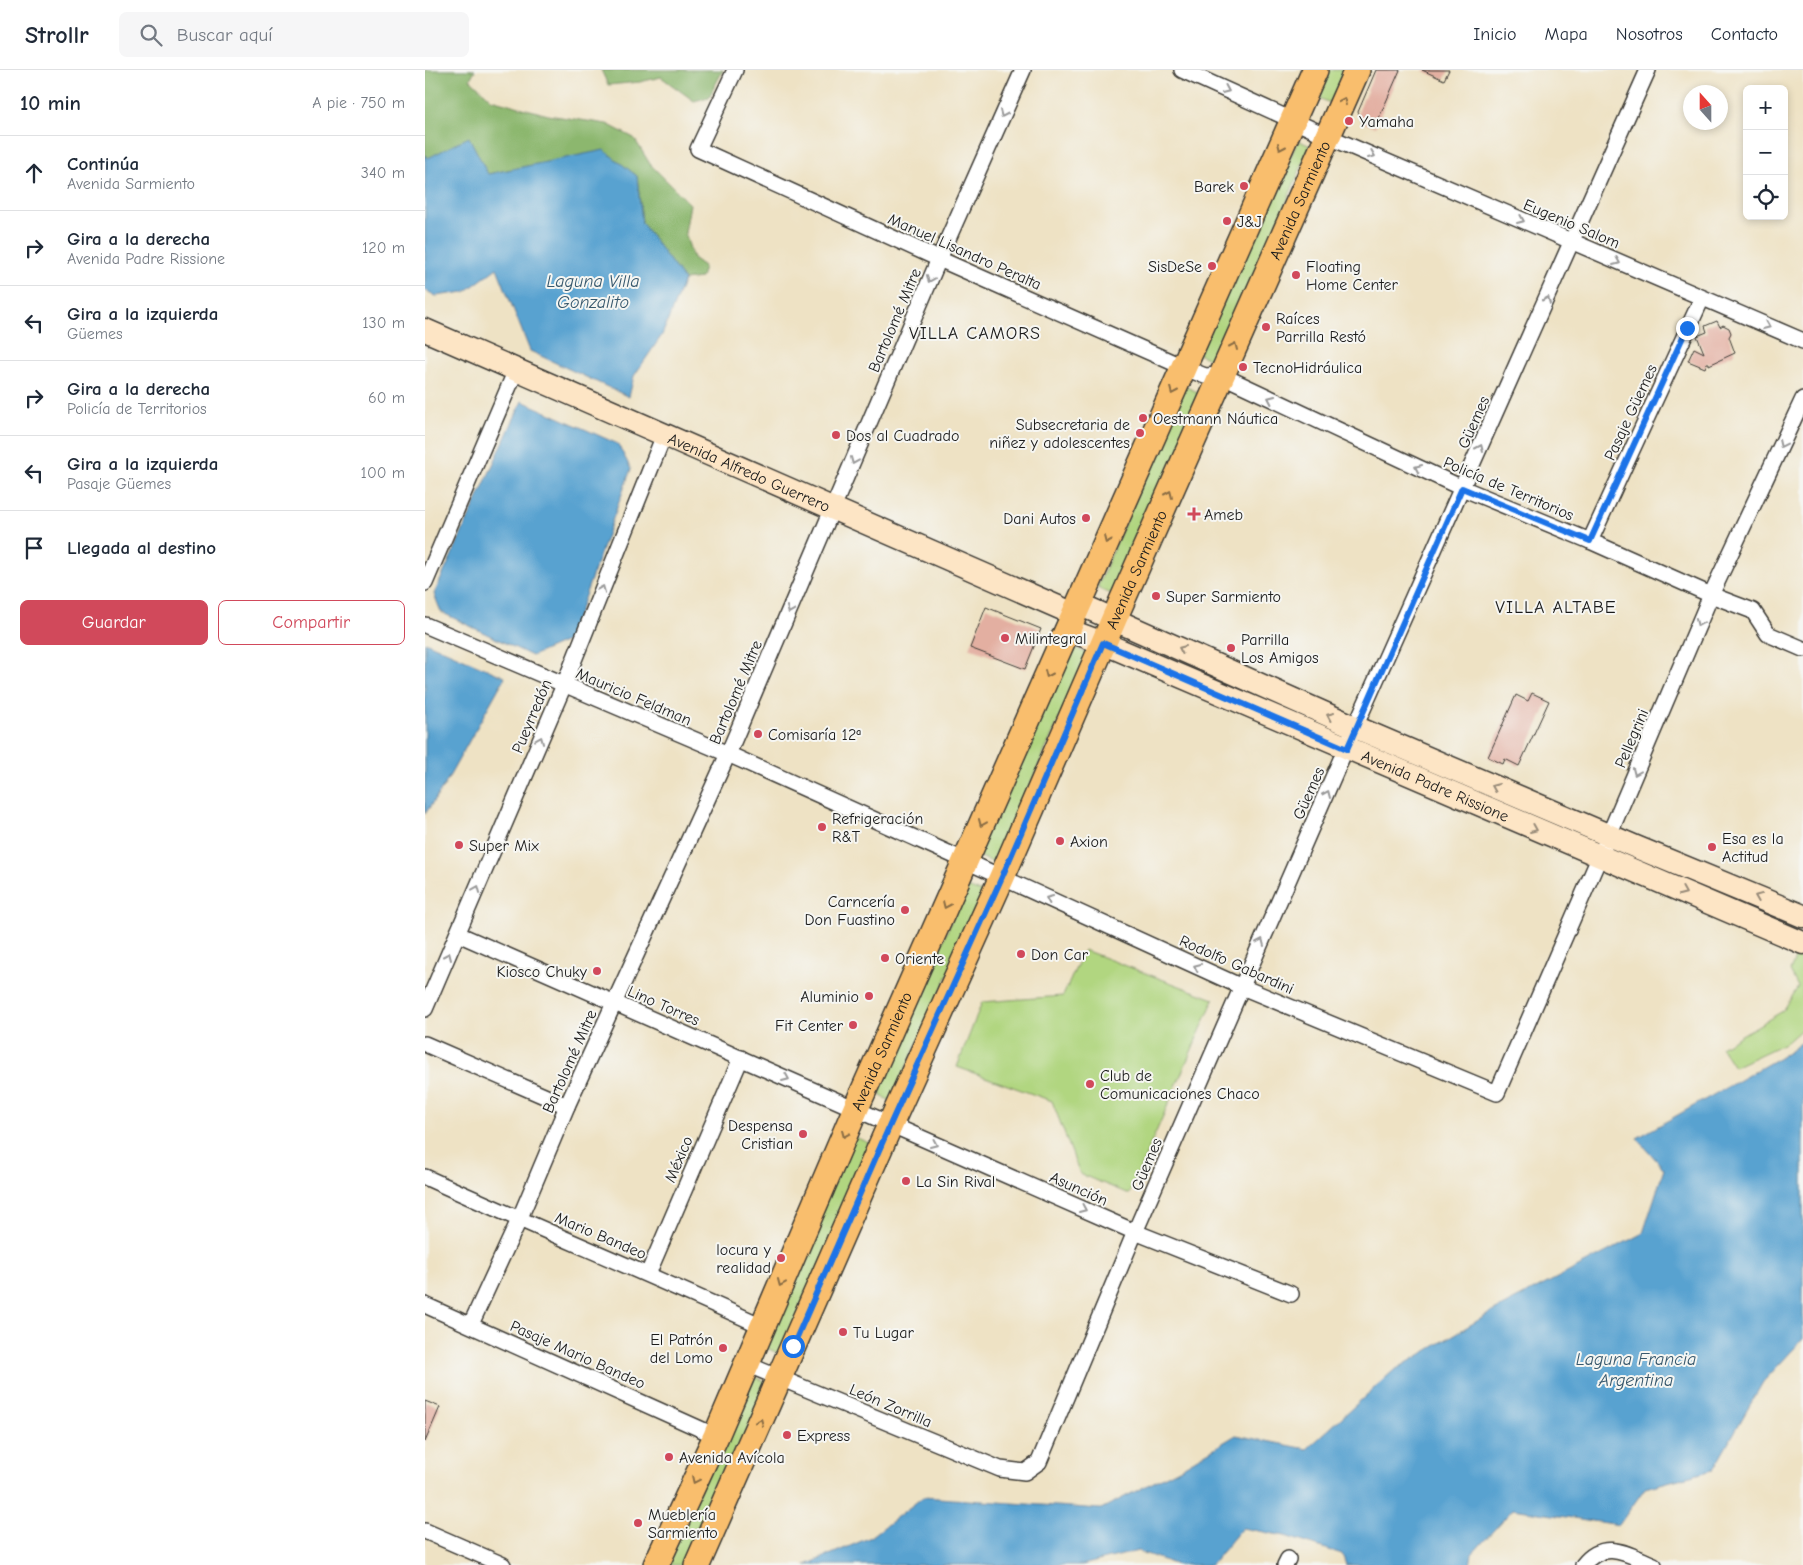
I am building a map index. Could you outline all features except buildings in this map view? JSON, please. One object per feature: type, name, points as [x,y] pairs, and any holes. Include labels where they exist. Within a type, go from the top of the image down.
[{"type":"main road","name":"Avenida Sarmiento","points":[[656,1565],[715,1436],[856,1108],[1315,70]]},
{"type":"main road","name":"Avenida Sarmiento","points":[[697,1565],[1357,70]]},
{"type":"main road","name":"Avenida Alfredo Guerrero","points":[[425,330],[834,508],[1073,616]]},
{"type":"main road","name":"Avenida Padre Rissione","points":[[1073,616],[1114,619],[1355,727],[1803,916]]},
{"type":"main road","name":"Avenida Padre Rissione","points":[[1073,616],[1103,643],[1803,943]]},
{"type":"street","name":"Manuel Lisandro Peralta","points":[[735,70],[697,149],[1183,367],[1205,376],[1221,376]]},
{"type":"street","name":"Bartolomé Mitre","points":[[471,1324],[519,1220],[567,1106],[727,754],[834,508],[939,259],[1023,70]]},
{"type":"street","name":"Eugenio Salom","points":[[1182,70],[1327,136],[1803,341]]},
{"type":"street","name":"Güemes","points":[[1025,1472],[1039,1462],[1135,1232],[1355,727],[1573,242],[1648,70]]},
{"type":"street","name":"Pasaje Güemes","points":[[1590,541],[1701,298]]},
{"type":"street","points":[[425,583],[516,370]]},
{"type":"street","name":"Policía de Territorios","points":[[1221,376],[1462,488],[1590,541],[1711,595],[1753,611],[1768,634],[1803,649]]},
{"type":"street","name":"Pellegrini","points":[[1497,1093],[1711,595],[1803,400]]},
{"type":"street","name":"Pueyrredón","points":[[425,1009],[563,685],[664,435]]},
{"type":"street","name":"Mauricio Feldman","points":[[425,625],[727,754],[966,861]]},
{"type":"street","name":"Rodolfo Gabardini","points":[[966,861],[1242,987],[1497,1093]]},
{"type":"street","name":"Lino Torres","points":[[458,934],[856,1108]]},
{"type":"street","points":[[425,1044],[567,1106]]},
{"type":"street","name":"México","points":[[648,1274],[741,1058]]},
{"type":"street","name":"Asunción","points":[[856,1108],[890,1125],[1135,1232],[1291,1294]]},
{"type":"street","name":"Mario Bandeo","points":[[425,1177],[762,1326]]},
{"type":"street","name":"Pasaje Mario Bandeo","points":[[425,1305],[471,1324],[715,1436]]},
{"type":"street","name":"León Zorrilla","points":[[746,1364],[1000,1469],[1025,1472]]},
{"type":"street","points":[[425,1531],[503,1565]]},
{"type":"street","points":[[1583,1565],[1599,1551],[1617,1550],[1654,1565]]},
{"type":"green space","points":[[425,70],[475,70],[470,79],[491,99],[548,115],[607,124],[634,138],[650,164],[690,204],[685,233],[693,258],[704,266],[701,278],[684,280],[642,223],[637,176],[604,151],[488,174],[428,158],[425,155]]},
{"type":"green space","points":[[601,70],[723,70],[709,97],[694,101],[661,77],[640,82],[608,85]]},
{"type":"green space","points":[[1327,70],[1348,70],[1330,103],[1319,98],[1317,93]]},
{"type":"green space","points":[[1300,141],[1310,146],[1219,363],[1198,354],[1296,145]]},
{"type":"green space","points":[[1184,386],[1204,395],[1117,596],[1097,588]]},
{"type":"green space","points":[[1070,646],[1088,654],[995,863],[976,855]]},
{"type":"green space","points":[[970,888],[981,892],[982,899],[891,1101],[881,1096],[880,1091],[964,891]]},
{"type":"green space","name":"Club de Comunicaciones Chaco","points":[[1084,950],[1214,999],[1129,1194],[1080,1174],[1052,1101],[957,1067],[982,1002],[1063,996]]},
{"type":"green space","points":[[1798,952],[1803,954],[1803,1028],[1787,1042],[1734,1067],[1721,1047],[1783,1011],[1798,987],[1790,971]]},
{"type":"green space","points":[[855,1137],[875,1146],[780,1354],[760,1345]]},
{"type":"green space","points":[[751,1375],[769,1383],[688,1565],[666,1565]]},
{"type":"water","name":"Laguna Villa Gonzalito","points":[[469,137],[488,174],[604,150],[637,176],[642,223],[684,280],[662,335],[634,376],[629,397],[530,351],[497,268],[465,292],[436,296],[425,290],[425,155],[428,158]]},
{"type":"water","points":[[522,401],[618,444],[631,469],[569,640],[532,656],[441,612],[434,594]]},
{"type":"water","points":[[425,642],[505,677],[444,786],[425,814]]},
{"type":"water","name":"Laguna Francia Argentina","points":[[1803,1041],[1803,1339],[1763,1382],[1713,1470],[1645,1488],[1619,1525],[1513,1509],[1472,1554],[1470,1565],[1346,1565],[1342,1554],[1285,1536],[1242,1528],[1211,1565],[1177,1565],[1138,1551],[1082,1565],[806,1565],[871,1537],[923,1497],[1101,1509],[1181,1468],[1236,1435],[1307,1449],[1393,1371],[1492,1312],[1643,1233],[1664,1169],[1637,1138],[1789,1052]]},
{"type":"place","name":"Yamaha","points":[[1349,121]]},
{"type":"place","name":"Barek","points":[[1244,186]]},
{"type":"place","name":"J&J","points":[[1227,221]]},
{"type":"place","name":"SisDeSe","points":[[1212,266]]},
{"type":"place","name":"Floating Home Center","points":[[1296,275]]},
{"type":"place","name":"Raíces Parrilla Restó","points":[[1266,327]]},
{"type":"place","name":"TecnoHidráulica","points":[[1243,367]]},
{"type":"place","name":"Oestmann Náutica","points":[[1143,418]]},
{"type":"place","name":"Subsecretaria de niñez y adolescentes","points":[[1140,433]]},
{"type":"place","name":"Dos al Cuadrado","points":[[836,435]]},
{"type":"place","name":"Ameb","points":[[1194,514]]},
{"type":"place","name":"Dani Autos","points":[[1086,518]]},
{"type":"place","name":"Super Sarmiento","points":[[1156,596]]},
{"type":"place","name":"Milintegral","points":[[1005,638]]},
{"type":"place","name":"Parrilla Los Amigos","points":[[1231,648]]},
{"type":"place","name":"Comisaría 12ª","points":[[758,734]]},
{"type":"place","name":"Refrigeración R&T","points":[[822,827]]},
{"type":"place","name":"Axion","points":[[1060,841]]},
{"type":"place","name":"Super Mix","points":[[459,845]]},
{"type":"place","name":"Esa es la Actitud","points":[[1712,847]]},
{"type":"place","name":"Carncería Don Fuastino","points":[[905,910]]},
{"type":"place","name":"Don Car","points":[[1021,954]]},
{"type":"place","name":"Oriente","points":[[885,958]]},
{"type":"place","name":"Kiosco Chuky","points":[[597,971]]},
{"type":"place","name":"Aluminio","points":[[869,996]]},
{"type":"place","name":"Fit Center","points":[[853,1025]]},
{"type":"place","name":"Club de Comunicaciones Chaco","points":[[1090,1084]]},
{"type":"place","name":"Despensa Cristian","points":[[803,1134]]},
{"type":"place","name":"La Sin Rival","points":[[906,1181]]},
{"type":"place","name":"locura y realidad","points":[[781,1258]]},
{"type":"place","name":"Tu Lugar","points":[[843,1332]]},
{"type":"place","name":"El Patrón del Lomo","points":[[723,1348]]},
{"type":"place","name":"Express","points":[[787,1435]]},
{"type":"place","name":"Avenida Avícola","points":[[669,1457]]},
{"type":"place","name":"Mueblería Sarmiento","points":[[638,1523]]},
{"type":"district","name":"VILLA CAMORS","points":[[975,333]]},
{"type":"district","name":"VILLA ALTABE","points":[[1556,607]]},
{"type":"route","points":[[793,1346],[1002,877],[1103,643],[1347,749],[1355,727],[1462,488],[1590,541],[1687,328]]}]
